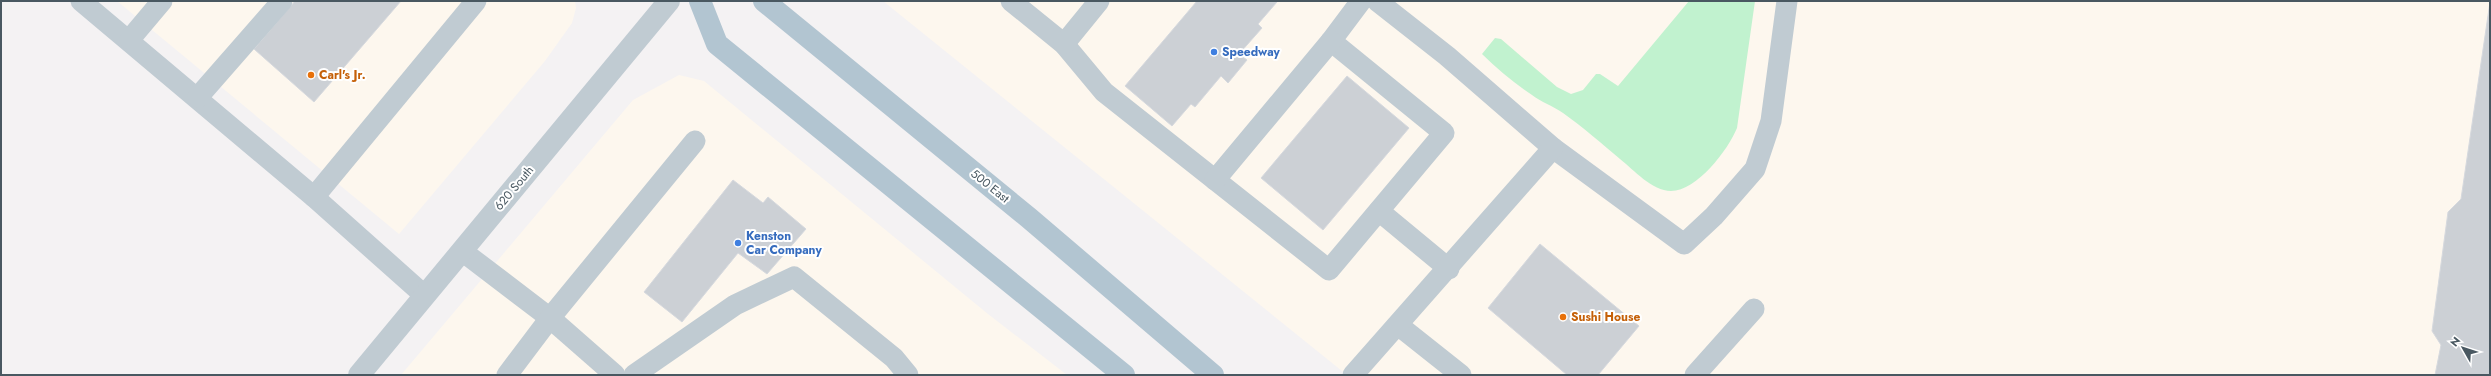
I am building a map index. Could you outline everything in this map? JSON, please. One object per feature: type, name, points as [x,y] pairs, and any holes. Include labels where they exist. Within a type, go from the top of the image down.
[{"type":"main road","points":[[700,1],[717,44],[1124,375]]},
{"type":"main road","name":"500 East","points":[[764,1],[1023,213],[1213,375]]},
{"type":"street","name":"620 South","points":[[359,375],[669,1]]},
{"type":"lane","points":[[81,1],[130,39],[198,97],[314,197],[424,296]]},
{"type":"lane","points":[[130,39],[162,1]]},
{"type":"lane","points":[[198,97],[282,1]]},
{"type":"lane","points":[[314,197],[476,1]]},
{"type":"lane","points":[[1011,1],[1064,44],[1104,92],[1329,270],[1444,133],[1331,41]]},
{"type":"lane","points":[[1064,44],[1098,1]]},
{"type":"lane","points":[[1216,180],[1331,41],[1361,1]]},
{"type":"lane","points":[[1377,1],[1447,56],[1553,148],[1684,244],[1714,216],[1755,169],[1771,121],[1787,1]]},
{"type":"lane","points":[[507,375],[550,318],[695,141]]},
{"type":"lane","points":[[1353,375],[1553,148]]},
{"type":"lane","points":[[1379,211],[1448,268]]},
{"type":"lane","points":[[462,251],[550,318],[615,375]]},
{"type":"lane","points":[[634,375],[735,305],[794,277],[894,358],[908,375]]},
{"type":"lane","points":[[1695,375],[1754,309]]},
{"type":"lane","points":[[1398,325],[1461,375]]},
{"type":"shaded area","points":[[117,1],[575,1],[576,8],[572,23],[545,61],[399,234]]},
{"type":"shaded area","points":[[883,1],[2490,1],[2490,375],[1347,375]]},
{"type":"shaded area","points":[[679,75],[704,81],[988,314],[1067,375],[401,375],[633,100]]},
{"type":"green space","points":[[1689,1],[1755,1],[1737,128],[1727,147],[1710,168],[1701,177],[1681,189],[1671,191],[1664,190],[1650,184],[1578,124],[1519,86],[1482,54],[1495,38],[1501,39],[1557,87],[1571,94],[1583,90],[1596,74],[1600,74],[1618,86]]},
{"type":"building","name":"Carl's Jr.","points":[[295,1],[401,1],[314,102],[254,49]]},
{"type":"building","points":[[1197,1],[1277,2],[1258,24],[1262,28],[1239,54],[1247,60],[1228,83],[1221,76],[1195,107],[1191,104],[1172,126],[1125,86]]},
{"type":"building","points":[[2490,2],[2490,375],[2435,375],[2441,345],[2432,331],[2448,212],[2461,199]]},
{"type":"building","points":[[1347,76],[1409,128],[1323,230],[1261,178]]},
{"type":"building","name":"Kenston Car Company","points":[[733,180],[763,203],[768,197],[806,229],[767,274],[738,253],[682,322],[644,292]]},
{"type":"building","name":"Sushi House","points":[[1540,244],[1639,326],[1598,375],[1567,375],[1488,308]]},
{"type":"place","name":"Speedway","points":[[1214,52]]},
{"type":"place","name":"Carl's Jr.","points":[[311,75]]},
{"type":"place","name":"Kenston Car Company","points":[[738,243]]},
{"type":"place","name":"Sushi House","points":[[1563,317]]}]
